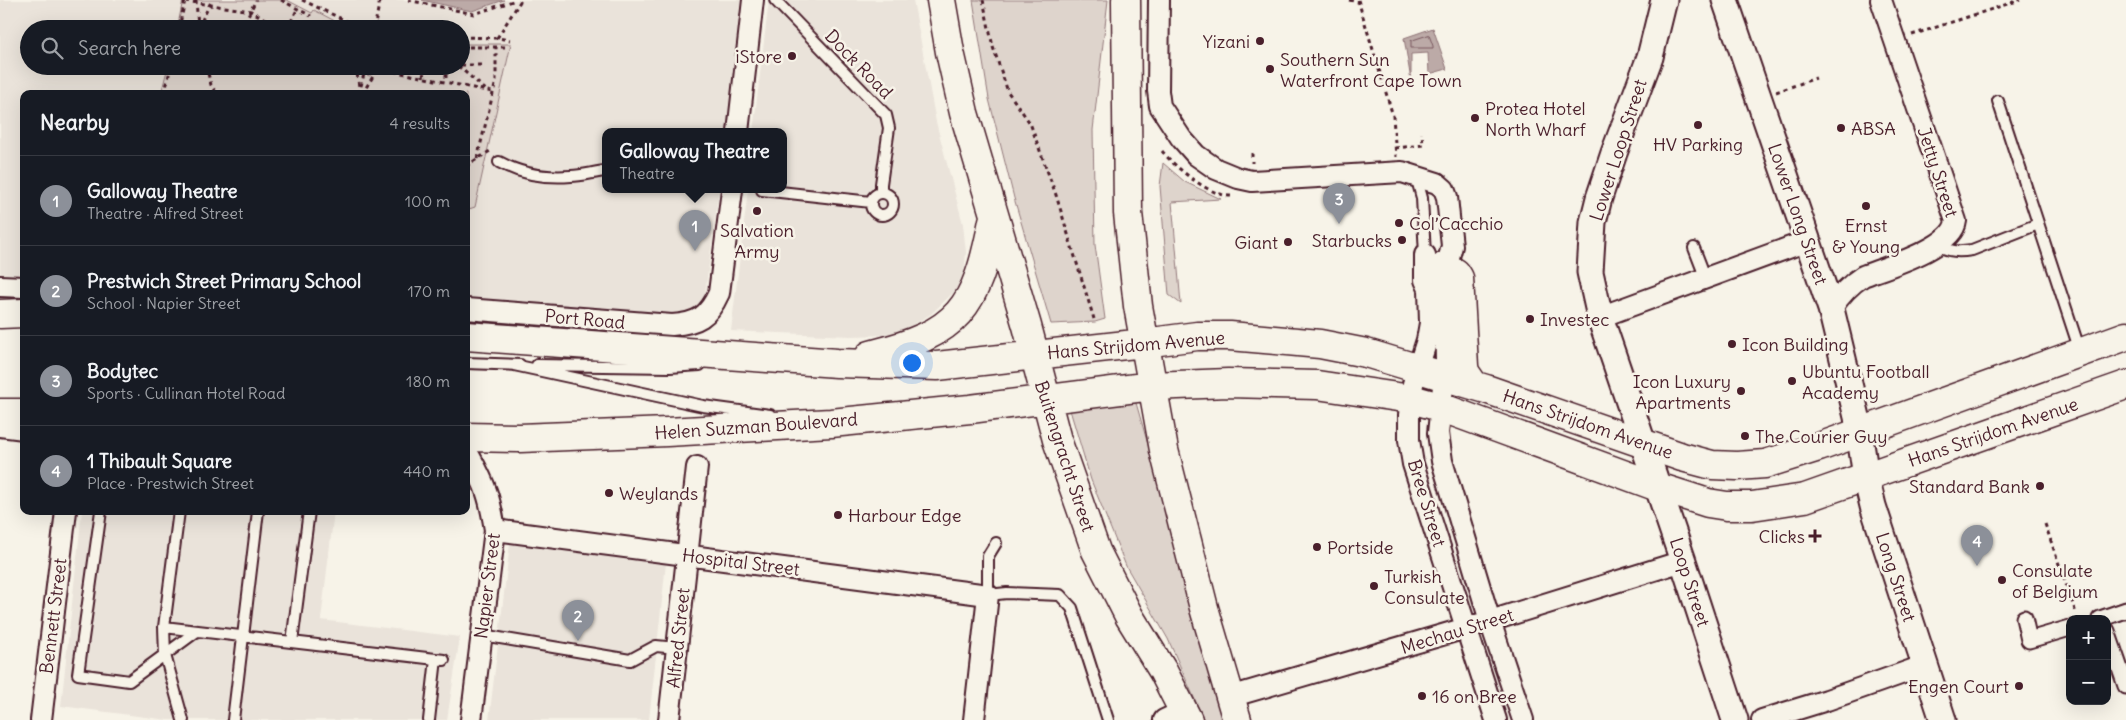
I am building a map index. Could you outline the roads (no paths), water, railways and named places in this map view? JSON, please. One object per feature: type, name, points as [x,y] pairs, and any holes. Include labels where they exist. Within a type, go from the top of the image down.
[{"type":"main road","name":"Buitengracht Street","points":[[941,0],[950,52],[964,113],[1057,440],[1096,551],[1129,616],[1163,672],[1178,717]]},
{"type":"main road","points":[[1126,0],[1128,213],[1138,306],[1164,450],[1204,608],[1234,708]]},
{"type":"main road","points":[[837,363],[911,344],[940,329],[955,317],[969,299],[979,281],[988,249],[994,216]]},
{"type":"main road","points":[[1441,255],[1459,278],[1464,366],[1465,372],[1475,390]]},
{"type":"main road","points":[[0,314],[20,313]]},
{"type":"main road","points":[[470,336],[837,363],[937,366],[1034,354]]},
{"type":"main road","name":"Hans Strijdom Avenue","points":[[1034,354],[1197,336],[1260,338],[1320,344],[1366,353],[1475,390],[1651,465],[1708,503],[1727,506],[1752,506],[1805,498],[1863,451],[2080,352],[2126,336]]},
{"type":"main road","name":"Hans Strijdom Avenue","points":[[1045,398],[1152,386],[1228,383],[1317,385],[1411,399],[1651,465],[1705,463],[1737,466],[1863,451],[2126,385]]},
{"type":"main road","name":"Helen Suzman Boulevard","points":[[470,447],[520,438],[831,423],[970,409],[1045,398]]},
{"type":"main road","points":[[0,413],[20,413]]},
{"type":"street","points":[[738,128],[753,0]]},
{"type":"street","points":[[1159,0],[1158,90],[1160,106],[1181,138],[1196,154],[1216,169],[1238,178],[1252,181],[1402,172],[1438,183],[1444,189],[1447,197],[1441,255]]},
{"type":"street","name":"Lower Loop Street","points":[[1651,465],[1600,317],[1590,272],[1593,222],[1614,153],[1650,57],[1664,0]]},
{"type":"street","name":"Lower Long Street","points":[[1725,0],[1830,310],[1863,451]]},
{"type":"street","name":"Jetty Street","points":[[1830,310],[1845,289],[1863,276],[1937,245],[1952,234],[1955,228],[1956,221],[1881,0]]},
{"type":"street","name":"Port Road","points":[[470,309],[672,325],[687,324],[702,318],[713,307],[719,293],[732,193]]},
{"type":"street","points":[[1600,317],[1807,241]]},
{"type":"street","name":"Bree Street","points":[[1441,255],[1426,280],[1429,289],[1430,323],[1427,340],[1417,369],[1408,428],[1413,464],[1496,720]]},
{"type":"street","name":"Bree Street","points":[[1441,255],[1444,276],[1446,360],[1438,433],[1442,461],[1490,622],[1523,720]]},
{"type":"street","points":[[0,286],[20,287]]},
{"type":"street","points":[[0,426],[20,428]]},
{"type":"street","name":"Napier Street","points":[[470,451],[490,498],[495,530],[471,720]]},
{"type":"street","name":"Long Street","points":[[1863,451],[1887,548],[1943,720]]},
{"type":"street","name":"Loop Street","points":[[1651,465],[1735,720]]},
{"type":"street","name":"Alfred Street","points":[[669,720],[697,467]]},
{"type":"street","name":"Bennett Street","points":[[41,720],[66,515]]},
{"type":"street","name":"Hospital Street","points":[[495,530],[988,595]]},
{"type":"street","name":"Mechau Street","points":[[1234,708],[1466,628],[1683,561]]},
{"type":"street","points":[[974,720],[988,595]]},
{"type":"street","points":[[2111,618],[2126,610]]},
{"type":"street","points":[[2024,618],[2029,640],[2066,629]]},
{"type":"street","points":[[2111,644],[2126,686]]},
{"type":"street","points":[[1762,720],[1827,700],[1926,665]]},
{"type":"lane","name":"Dock Road","points":[[774,0],[886,115],[889,128],[881,193]]},
{"type":"lane","points":[[1998,101],[2080,352]]},
{"type":"lane","points":[[499,162],[520,172],[552,176],[571,176],[602,172]]},
{"type":"lane","points":[[1422,178],[1422,198],[1441,255]]},
{"type":"lane","points":[[787,193],[871,202]]},
{"type":"lane","points":[[881,193],[888,195],[893,201],[893,208],[889,214],[882,216],[874,213],[871,202],[874,196],[881,193]]},
{"type":"lane","points":[[1937,245],[1945,250],[1960,252],[1972,250],[2038,224]]},
{"type":"lane","points":[[1694,248],[1706,279]]},
{"type":"lane","points":[[470,363],[670,367],[777,358]]},
{"type":"lane","points":[[514,365],[703,406],[831,423]]},
{"type":"lane","points":[[1440,407],[1482,414],[1602,455]]},
{"type":"lane","points":[[1755,495],[1800,488],[1863,451],[1906,451]]},
{"type":"lane","points":[[101,515],[78,674],[129,681],[197,631]]},
{"type":"lane","points":[[178,515],[164,627],[164,655],[183,720]]},
{"type":"lane","points":[[233,720],[258,515]]},
{"type":"lane","points":[[292,642],[308,515]]},
{"type":"lane","points":[[996,543],[988,556],[988,595],[1006,593],[1060,595],[1072,608],[1108,720]]},
{"type":"lane","points":[[164,627],[440,660],[429,720]]},
{"type":"lane","points":[[482,635],[630,660],[656,646],[677,648]]},
{"type":"water","points":[[422,0],[504,0],[472,11]]},
{"type":"water","points":[[1433,28],[1447,69],[1429,74],[1428,53],[1411,54],[1411,80],[1404,38]]},
{"type":"place","name":"Yizani","points":[[1260,41]]},
{"type":"place","name":"iStore","points":[[792,56]]},
{"type":"place","name":"Southern Sun Waterfront Cape Town","points":[[1270,69]]},
{"type":"place","name":"Protea Hotel North Wharf","points":[[1475,118]]},
{"type":"place","name":"HV Parking","points":[[1698,125]]},
{"type":"place","name":"ABSA","points":[[1841,128]]},
{"type":"place","name":"Ernst & Young","points":[[1866,206]]},
{"type":"place","name":"Salvation Army","points":[[757,211]]},
{"type":"place","name":"Col’Cacchio","points":[[1399,223]]},
{"type":"place","name":"Bodytec","points":[[1339,224]]},
{"type":"place","name":"Starbucks","points":[[1402,240]]},
{"type":"place","name":"Giant","points":[[1288,242]]},
{"type":"place","name":"Galloway Theatre","points":[[695,251]]},
{"type":"place","name":"Investec","points":[[1530,319]]},
{"type":"place","name":"Icon Building","points":[[1732,344]]},
{"type":"place","name":"Ubuntu Football Academy","points":[[1792,381]]},
{"type":"place","name":"Icon Luxury Apartments","points":[[1741,391]]},
{"type":"place","name":"The Courier Guy","points":[[1745,436]]},
{"type":"place","name":"Standard Bank","points":[[2040,486]]},
{"type":"place","name":"Weylands","points":[[609,493]]},
{"type":"place","name":"Harbour Edge","points":[[838,515]]},
{"type":"place","name":"Clicks","points":[[1815,536]]},
{"type":"place","name":"Portside","points":[[1317,547]]},
{"type":"place","name":"1 Thibault Square","points":[[1977,566]]},
{"type":"place","name":"Consulate of Belgium","points":[[2002,580]]},
{"type":"place","name":"Turkish Consulate","points":[[1374,586]]},
{"type":"place","name":"Prestwich Street Primary School","points":[[578,641]]},
{"type":"place","name":"Engen Court","points":[[2019,686]]},
{"type":"place","name":"16 on Bree","points":[[1422,696]]}]
